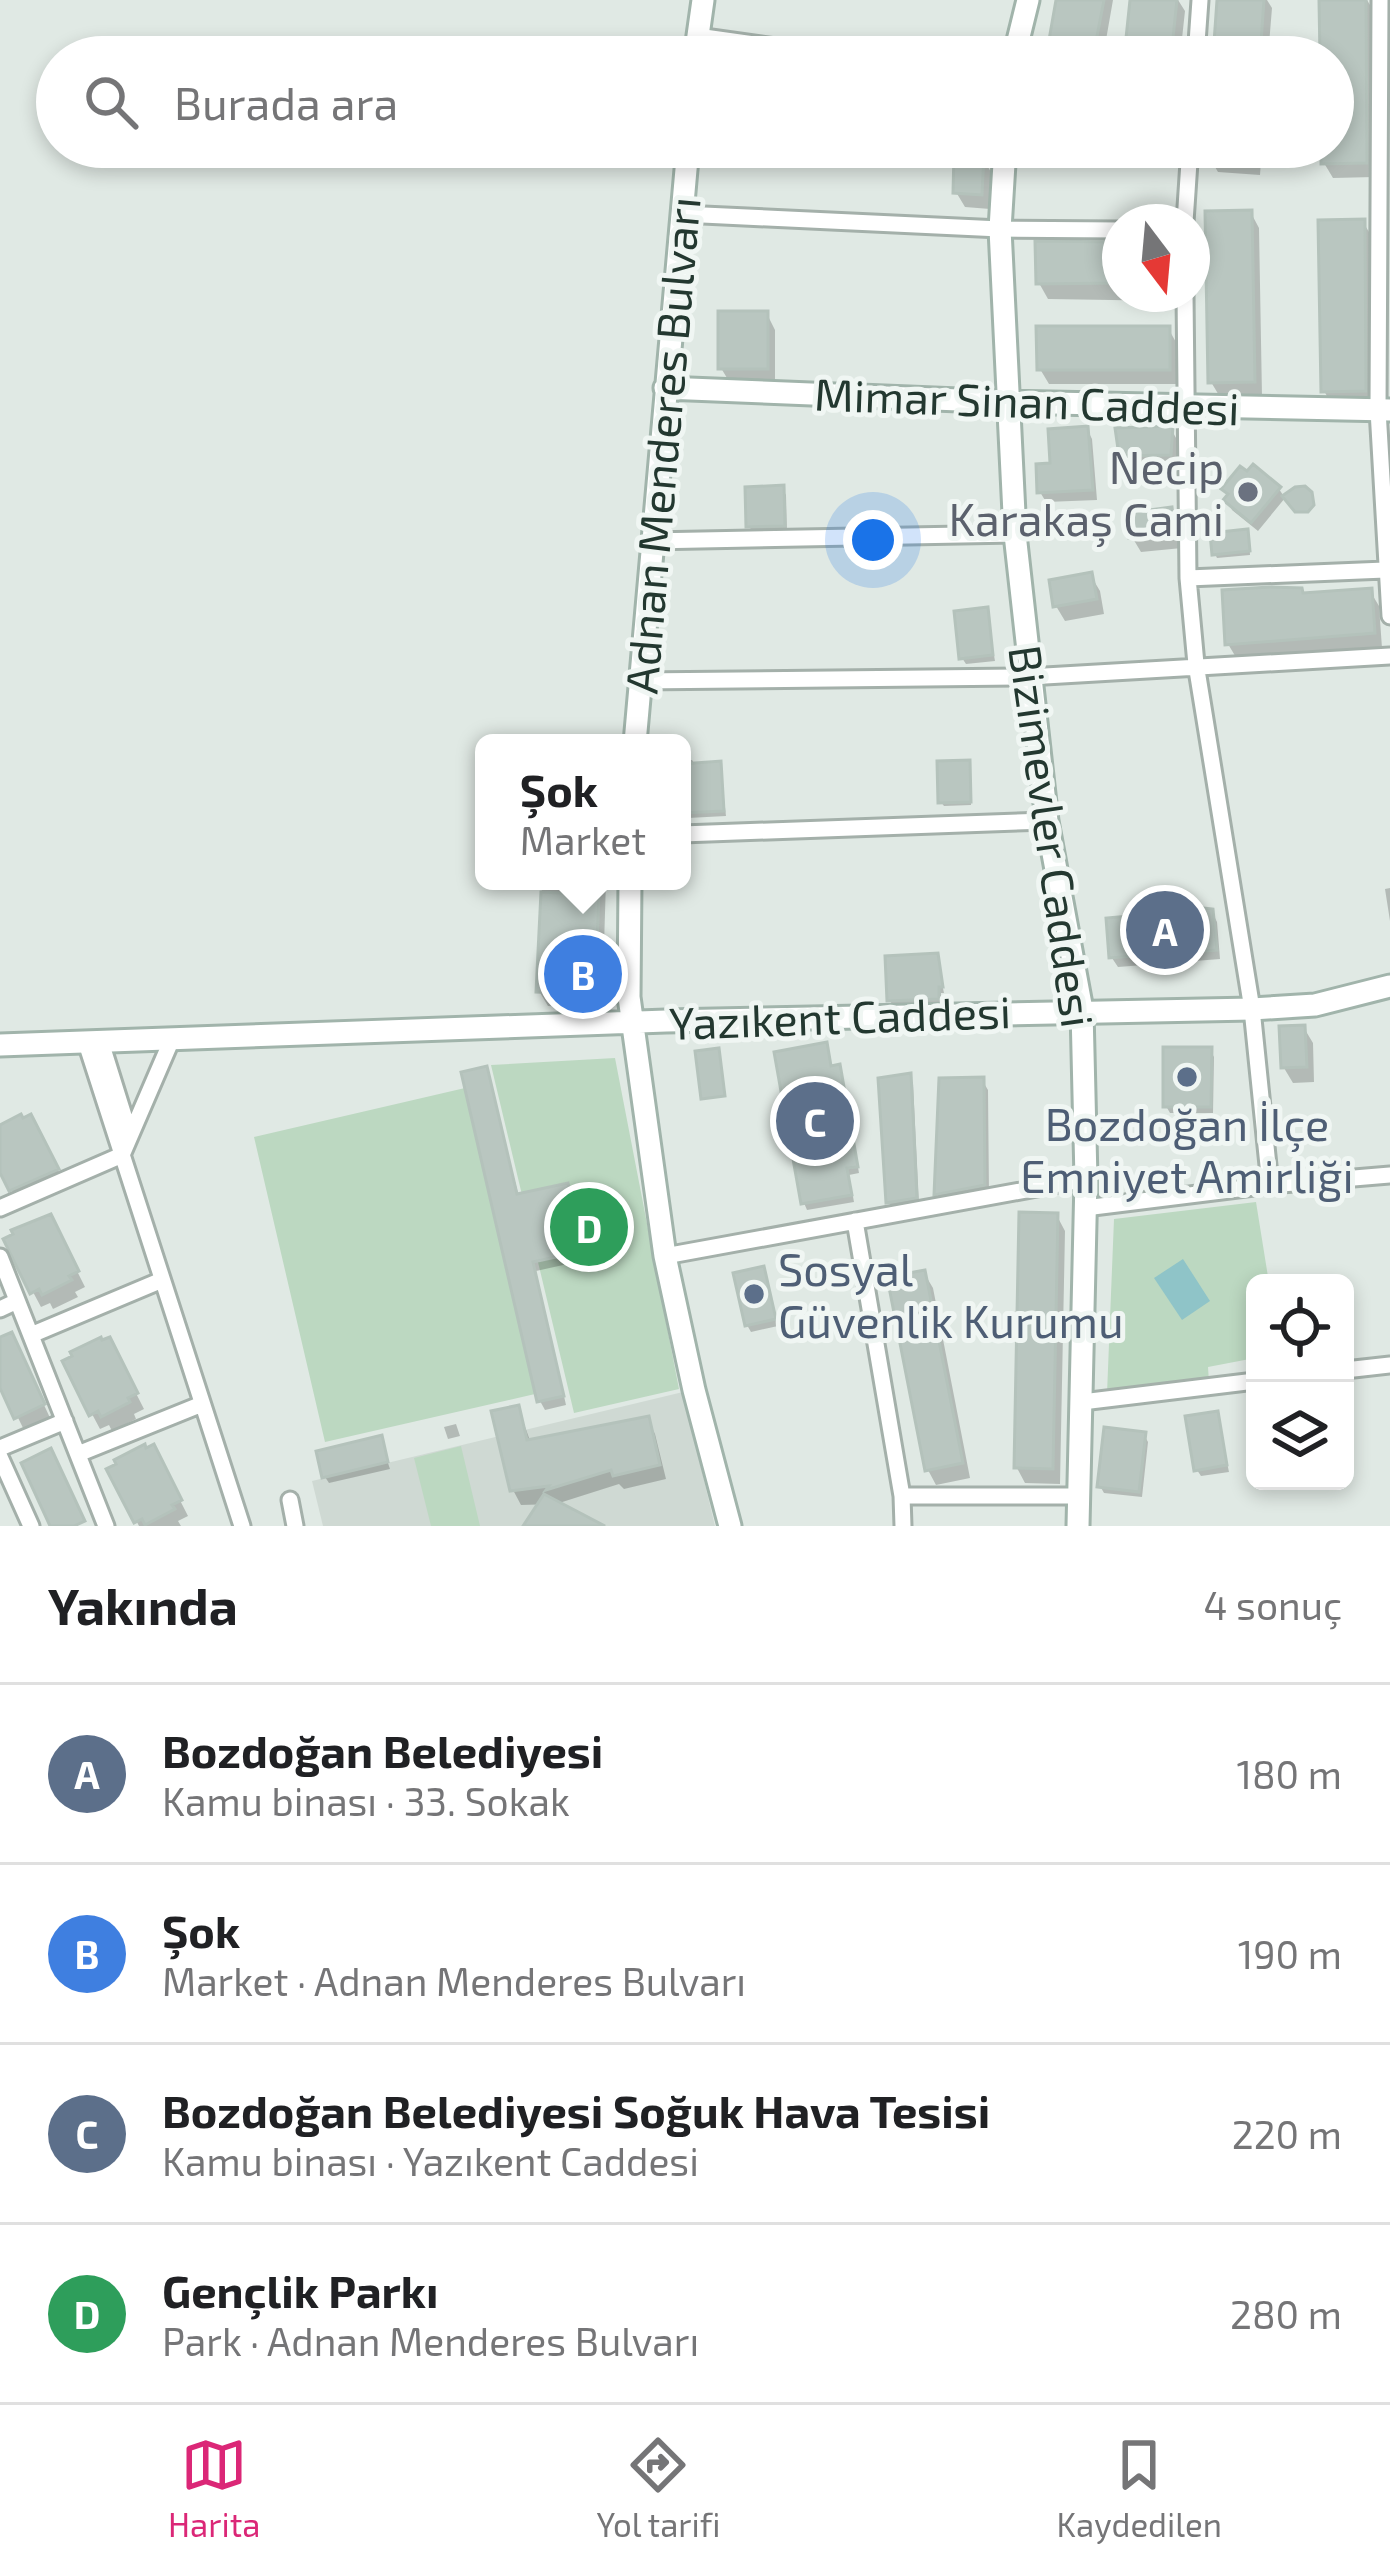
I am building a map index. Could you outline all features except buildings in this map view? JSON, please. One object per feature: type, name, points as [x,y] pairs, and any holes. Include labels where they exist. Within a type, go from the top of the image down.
[{"type":"street","points":[[698,36],[703,0]]},
{"type":"street","points":[[1019,36],[1028,0]]},
{"type":"street","points":[[1197,36],[1199,0]]},
{"type":"street","points":[[1380,0],[1385,68],[1385,570],[1390,616]]},
{"type":"street","name":"Adnan Menderes Bulvarı","points":[[635,734],[686,168]]},
{"type":"street","name":"Bizimevler Caddesi","points":[[1004,168],[1000,229],[1008,402],[1028,677],[1047,821],[1082,1010],[1086,1179],[1078,1526]]},
{"type":"street","points":[[1186,204],[1189,168]]},
{"type":"street","points":[[682,214],[1102,230]]},
{"type":"street","points":[[1185,312],[1188,578],[1196,664],[1252,1009],[1270,1185]]},
{"type":"street","name":"Mimar Sinan Caddesi","points":[[665,388],[1384,410]]},
{"type":"street","points":[[650,541],[1015,534]]},
{"type":"street","points":[[1188,578],[1385,570]]},
{"type":"street","points":[[638,681],[1028,677],[1390,656]]},
{"type":"street","points":[[691,834],[1047,821]]},
{"type":"street","points":[[630,890],[632,1023],[665,1256],[730,1526]]},
{"type":"street","name":"Yazıkent Caddesi","points":[[0,1045],[1082,1010],[1252,1009],[1316,1005],[1390,986]]},
{"type":"street","points":[[0,1208],[122,1155],[172,1039]]},
{"type":"street","points":[[93,1042],[130,1135]]},
{"type":"street","points":[[93,1042],[122,1155],[242,1526]]},
{"type":"street","points":[[1085,1208],[1390,1175]]},
{"type":"street","points":[[665,1256],[1086,1179]]},
{"type":"street","points":[[855,1221],[902,1496],[903,1526]]},
{"type":"street","points":[[0,1257],[106,1526]]},
{"type":"street","points":[[31,1335],[162,1280]]},
{"type":"street","points":[[0,1309],[17,1301]]},
{"type":"street","points":[[1354,1369],[1390,1365]]},
{"type":"street","points":[[1082,1402],[1247,1382]]},
{"type":"street","points":[[78,1454],[202,1404]]},
{"type":"street","points":[[31,1526],[0,1452],[65,1421]]},
{"type":"street","points":[[902,1496],[1077,1496]]},
{"type":"street","points":[[290,1500],[295,1526]]},
{"type":"shaded area","points":[[683,1392],[715,1526],[323,1526],[312,1481]]},
{"type":"green space","points":[[615,1058],[679,1389],[574,1413],[491,1065]]},
{"type":"green space","points":[[465,1088],[535,1394],[325,1442],[254,1137]]},
{"type":"green space","points":[[1256,1202],[1268,1274],[1246,1274],[1246,1360],[1208,1367],[1209,1382],[1107,1394],[1114,1219]]},
{"type":"green space","points":[[461,1446],[480,1526],[431,1526],[414,1458]]},
{"type":"water","points":[[1183,1259],[1210,1301],[1182,1320],[1154,1278]]},
{"type":"place","name":"Necip Karakaş Cami","points":[[1248,492]]},
{"type":"place","name":"Bozdoğan Belediyesi","points":[[1165,930]]},
{"type":"place","name":"Şok","points":[[583,974]]},
{"type":"place","name":"Bozdoğan İlçe Emniyet Amirliği","points":[[1187,1077]]},
{"type":"place","name":"Bozdoğan Belediyesi Soğuk Hava Tesisi","points":[[815,1121]]},
{"type":"place","name":"Gençlik Parkı","points":[[589,1227]]},
{"type":"place","name":"Sosyal Güvenlik Kurumu","points":[[754,1294]]}]
